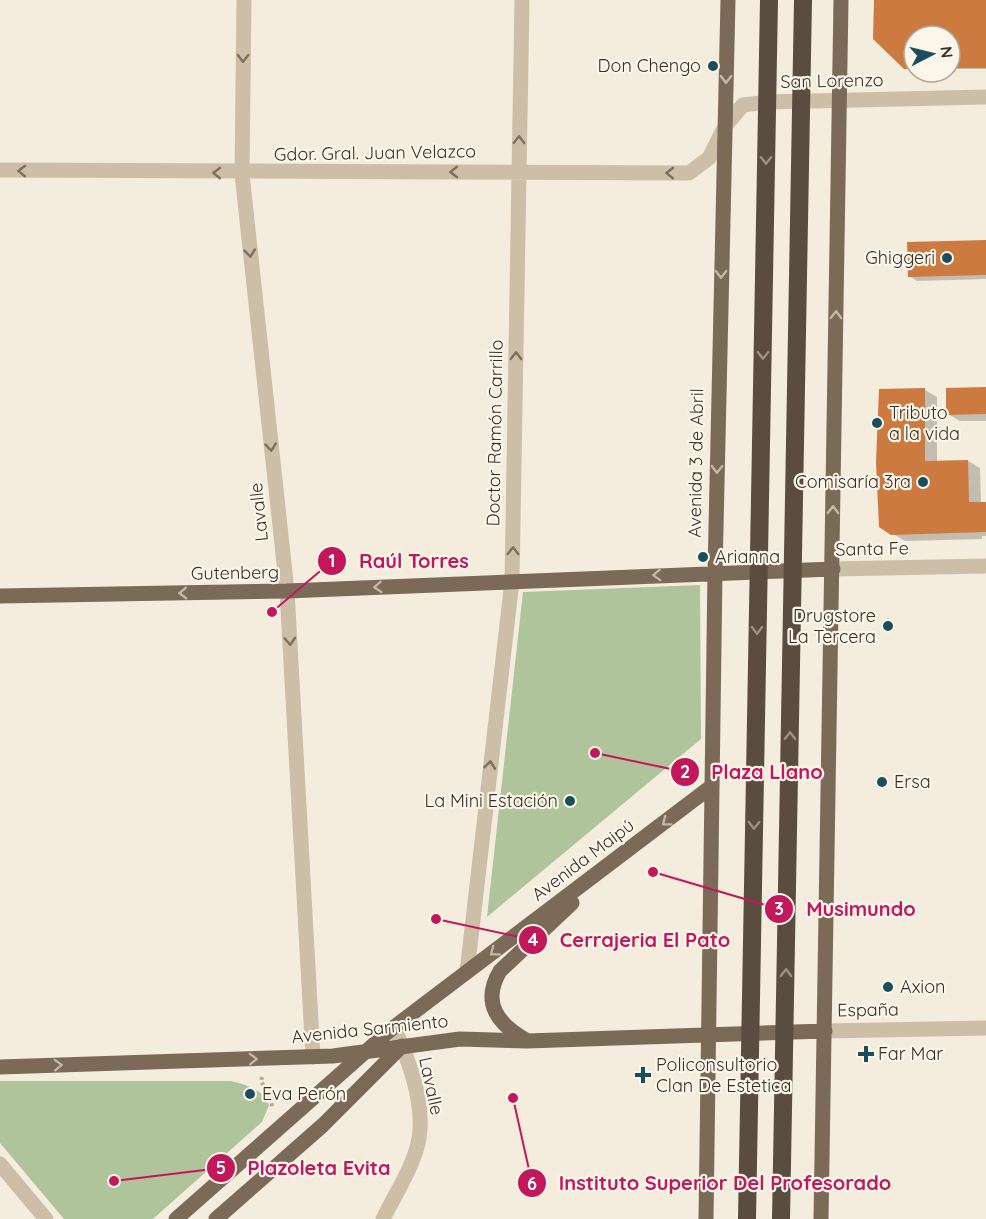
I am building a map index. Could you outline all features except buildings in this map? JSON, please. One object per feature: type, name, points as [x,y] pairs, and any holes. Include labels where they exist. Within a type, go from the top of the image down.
[{"type":"highway","points":[[747,1219],[769,0]]},
{"type":"highway","points":[[781,1219],[803,0]]},
{"type":"main road","name":"Avenida 3 de Abril","points":[[706,1219],[715,572],[728,0]]},
{"type":"main road","points":[[821,1219],[833,569],[840,0]]},
{"type":"main road","name":"Santa Fe","points":[[759,572],[833,569]]},
{"type":"main road","name":"Gutenberg","points":[[0,596],[287,591],[759,572]]},
{"type":"main road","name":"Avenida Maipú","points":[[176,1219],[362,1052],[712,786]]},
{"type":"main road","points":[[527,1041],[506,1029],[498,1019],[491,993],[493,984],[500,971],[627,851]]},
{"type":"main road","name":"España","points":[[709,1034],[825,1031]]},
{"type":"main road","name":"Avenida Sarmiento","points":[[0,1067],[313,1057],[460,1039],[527,1041],[709,1034]]},
{"type":"main road","points":[[216,1219],[323,1125],[402,1046]]},
{"type":"street","name":"Lavalle","points":[[244,0],[242,174],[287,591],[313,1057]]},
{"type":"street","name":"Doctor Ramón Carrillo","points":[[467,972],[512,581],[522,0]]},
{"type":"street","name":"San Lorenzo","points":[[725,126],[743,105],[768,102],[986,97]]},
{"type":"street","name":"Gdor. Gral. Juan Velazco","points":[[0,170],[242,174],[519,171],[689,173],[709,158],[725,126]]},
{"type":"street","name":"Santa Fe","points":[[833,569],[986,566]]},
{"type":"street","name":"Lavalle","points":[[383,1219],[413,1157],[420,1130],[412,1075],[394,1027]]},
{"type":"street","name":"España","points":[[825,1031],[986,1028]]},
{"type":"street","points":[[0,1164],[46,1219]]},
{"type":"path","points":[[266,1058],[261,1082],[271,1094],[273,1104],[270,1113],[287,1118]]},
{"type":"green space","points":[[700,585],[701,739],[487,917],[523,592]]},
{"type":"green space","points":[[0,1081],[231,1081],[258,1091],[269,1105],[262,1122],[153,1219],[64,1219],[0,1143]]},
{"type":"place","name":"Don Chengo","points":[[713,66]]},
{"type":"place","name":"Ghiggeri","points":[[947,258]]},
{"type":"place","name":"Tributo a la vida","points":[[877,423]]},
{"type":"place","name":"Comisaría 3ra","points":[[923,482]]},
{"type":"place","name":"Arianna","points":[[703,557]]},
{"type":"place","name":"Raúl Torres","points":[[272,612]]},
{"type":"place","name":"Drugstore La Tercera","points":[[888,626]]},
{"type":"place","name":"Plaza Llano","points":[[595,753]]},
{"type":"place","name":"Ersa","points":[[882,782]]},
{"type":"place","name":"La Mini Estación","points":[[570,801]]},
{"type":"place","name":"Musimundo","points":[[653,872]]},
{"type":"place","name":"Cerrajeria El Pato","points":[[436,919]]},
{"type":"place","name":"Axion","points":[[888,987]]},
{"type":"place","name":"Far Mar","points":[[866,1054]]},
{"type":"place","name":"Policonsultorio Clan De Estetica","points":[[643,1075]]},
{"type":"place","name":"Eva Perón","points":[[250,1094]]},
{"type":"place","name":"Instituto Superior Del Profesorado","points":[[513,1098]]},
{"type":"place","name":"Plazoleta Evita","points":[[114,1181]]}]
